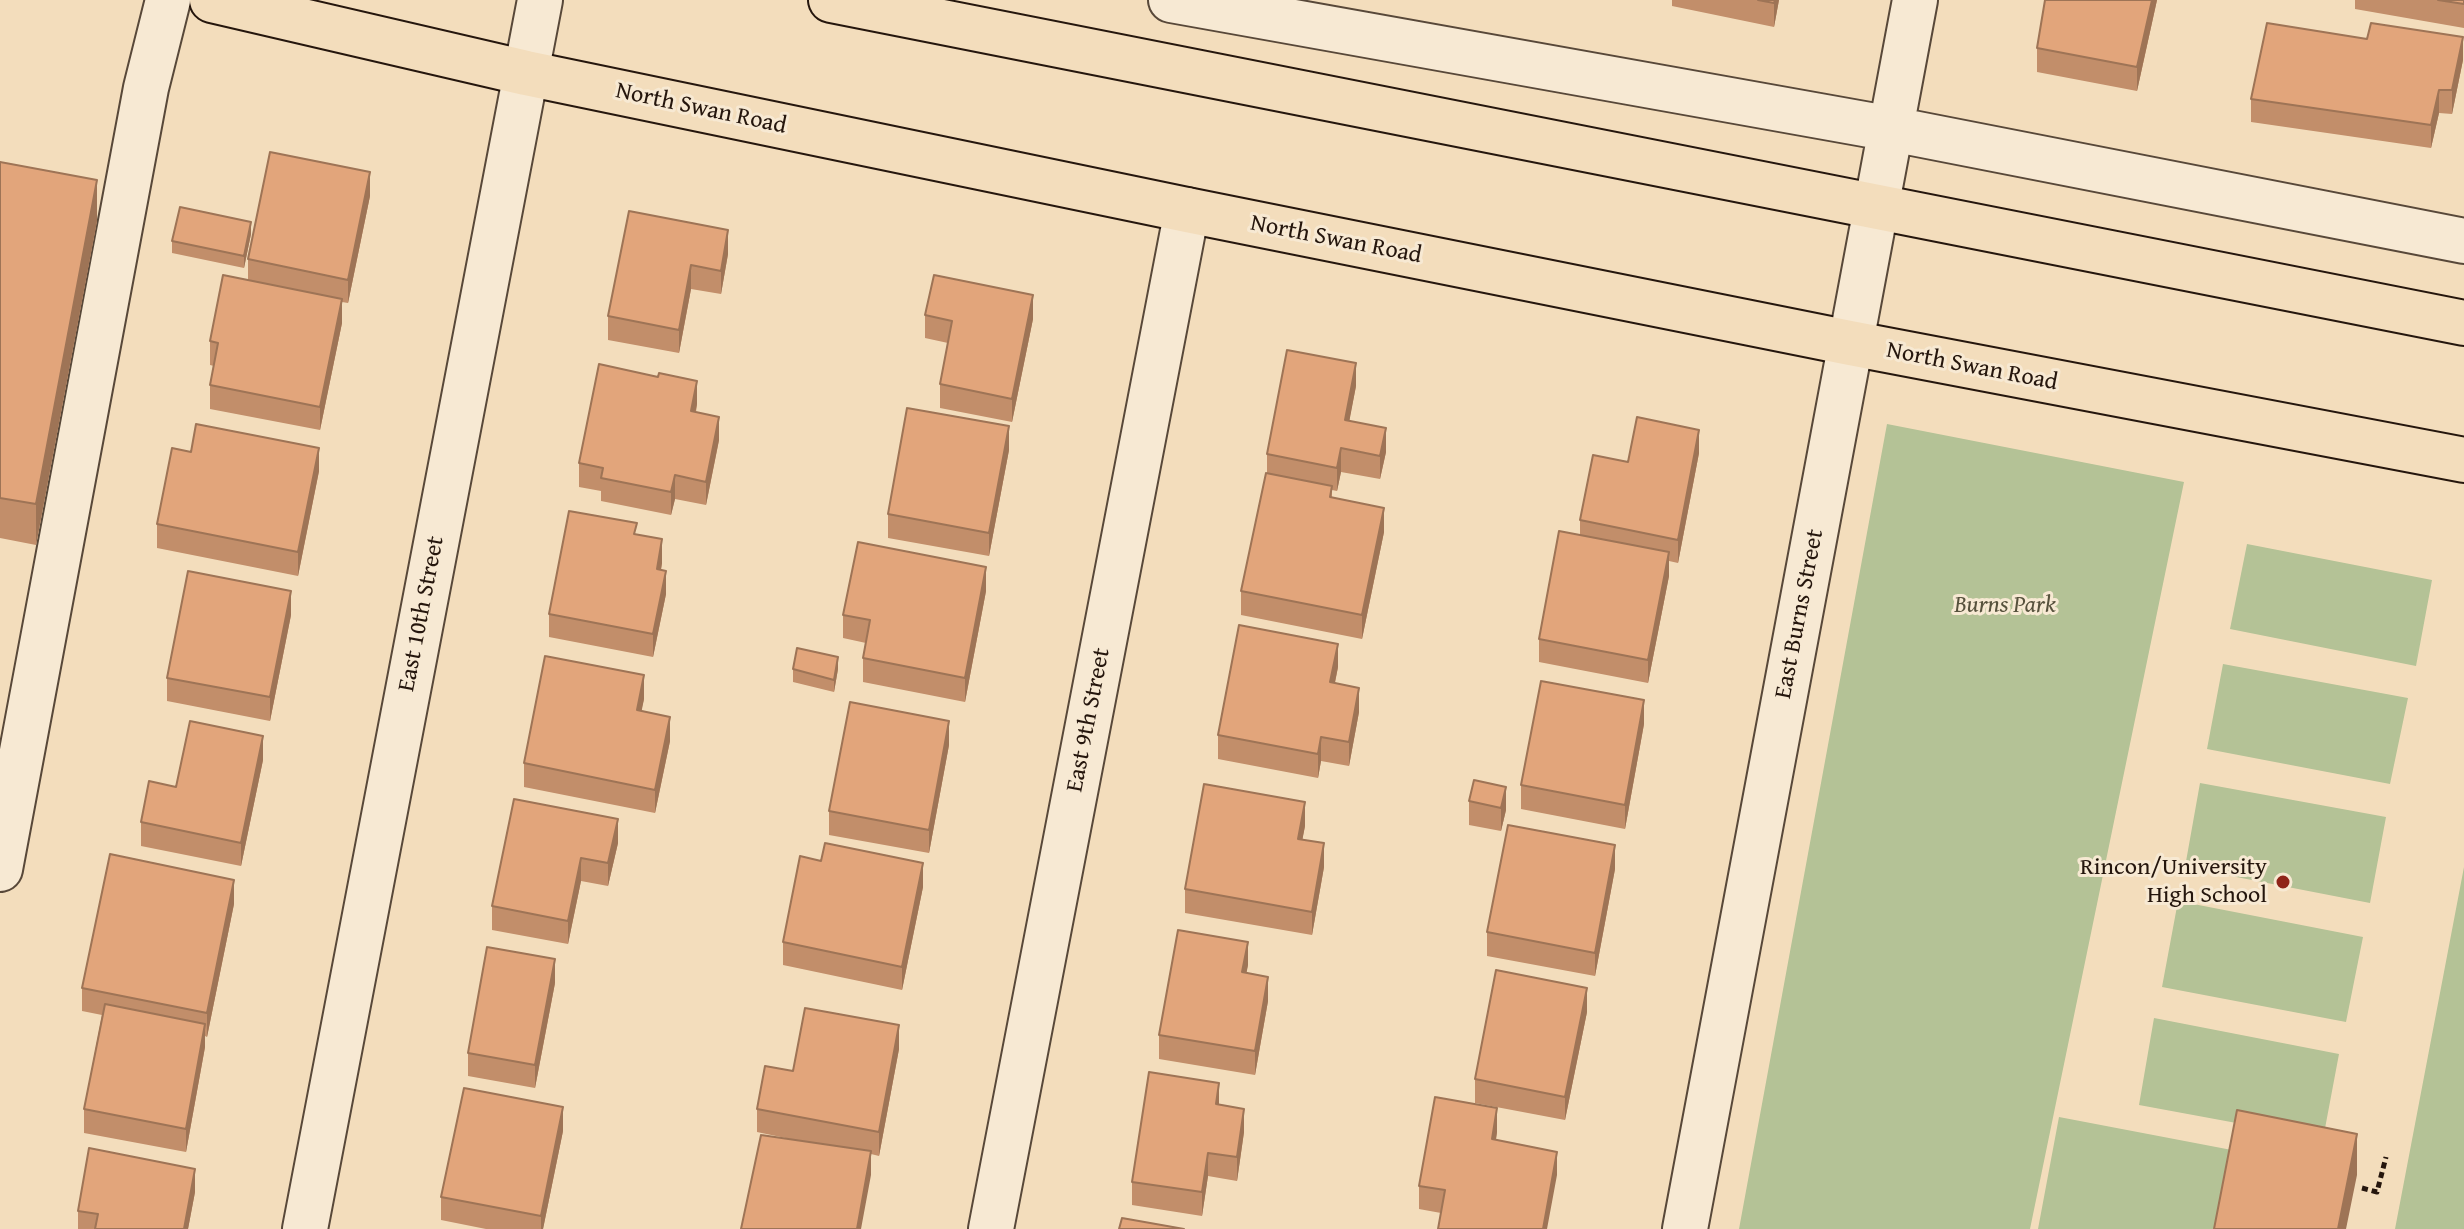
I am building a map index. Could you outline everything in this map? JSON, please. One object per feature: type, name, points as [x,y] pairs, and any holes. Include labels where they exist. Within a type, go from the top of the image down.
[{"type":"main road","name":"North Swan Road","points":[[212,0],[526,73],[1187,210],[1850,343],[2464,460]]},
{"type":"main road","points":[[831,0],[2464,323]]},
{"type":"street","points":[[0,869],[146,88],[168,0]]},
{"type":"street","name":"East 10th Street","points":[[305,1229],[540,0]]},
{"type":"street","points":[[1171,0],[1230,6],[1892,129],[2464,241]]},
{"type":"street","name":"East Burns Street","points":[[1685,1229],[1915,0]]},
{"type":"street","name":"East 9th Street","points":[[991,1229],[1187,210]]},
{"type":"path","points":[[2362,1188],[2377,1192],[2386,1157]]},
{"type":"green space","name":"Burns Park","points":[[1887,424],[2184,482],[2030,1229],[1739,1229]]},
{"type":"green space","points":[[2247,544],[2432,580],[2416,666],[2230,629]]},
{"type":"green space","points":[[2223,664],[2408,698],[2390,784],[2207,749]]},
{"type":"green space","points":[[2200,783],[2386,817],[2370,903],[2185,867]]},
{"type":"green space","points":[[2464,867],[2464,1229],[2395,1229]]},
{"type":"green space","points":[[2178,901],[2363,937],[2346,1022],[2162,987]]},
{"type":"green space","points":[[2154,1018],[2339,1054],[2323,1139],[2139,1105]]},
{"type":"green space","points":[[2059,1117],[2237,1151],[2222,1229],[2038,1229]]},
{"type":"building","points":[[2045,0],[2152,0],[2137,67],[2037,48]]},
{"type":"building","points":[[2438,0],[2464,0],[2464,4]]},
{"type":"building","points":[[2267,23],[2367,39],[2371,23],[2463,37],[2452,90],[2439,90],[2431,125],[2251,99]]},
{"type":"building","points":[[270,152],[370,172],[348,280],[248,259]]},
{"type":"building","points":[[0,162],[97,180],[36,504],[0,498]]},
{"type":"building","points":[[180,207],[251,222],[244,256],[172,241]]},
{"type":"building","points":[[629,211],[728,230],[721,271],[691,265],[679,330],[608,316]]},
{"type":"building","points":[[223,275],[342,299],[320,407],[210,385],[218,343],[210,341]]},
{"type":"building","points":[[934,275],[1033,295],[1012,399],[940,384],[952,321],[925,315]]},
{"type":"building","points":[[1287,350],[1356,363],[1345,420],[1386,428],[1380,456],[1341,448],[1337,468],[1267,454]]},
{"type":"building","points":[[599,364],[658,377],[659,373],[697,381],[691,411],[719,417],[706,482],[675,475],[671,492],[601,478],[603,468],[579,463]]},
{"type":"building","points":[[907,408],[1009,426],[989,533],[888,514]]},
{"type":"building","points":[[1637,417],[1699,430],[1678,540],[1580,520],[1593,455],[1628,462]]},
{"type":"building","points":[[196,424],[319,448],[298,552],[157,524],[172,448],[191,452]]},
{"type":"building","points":[[1266,473],[1332,486],[1330,497],[1384,508],[1362,615],[1241,591]]},
{"type":"building","points":[[569,511],[637,523],[634,534],[662,539],[657,569],[666,571],[653,634],[549,614]]},
{"type":"building","points":[[1559,531],[1669,552],[1648,660],[1539,639]]},
{"type":"building","points":[[858,542],[986,567],[965,678],[863,658],[870,620],[843,615]]},
{"type":"building","points":[[188,571],[291,591],[270,697],[167,678]]},
{"type":"building","points":[[1239,625],[1338,644],[1330,682],[1359,688],[1349,742],[1321,737],[1318,754],[1218,735]]},
{"type":"building","points":[[797,648],[838,657],[834,680],[793,669]]},
{"type":"building","points":[[545,656],[644,675],[637,710],[670,717],[655,790],[524,763]]},
{"type":"building","points":[[1541,681],[1644,700],[1625,805],[1521,785]]},
{"type":"building","points":[[850,702],[949,721],[929,830],[829,811]]},
{"type":"building","points":[[190,721],[263,736],[241,843],[141,822],[149,781],[176,787]]},
{"type":"building","points":[[1474,780],[1506,787],[1501,808],[1469,801]]},
{"type":"building","points":[[1204,784],[1305,802],[1298,839],[1324,843],[1312,912],[1185,889]]},
{"type":"building","points":[[514,799],[618,819],[608,863],[581,858],[568,921],[492,906]]},
{"type":"building","points":[[1508,825],[1615,845],[1595,953],[1487,932]]},
{"type":"building","points":[[825,843],[923,863],[902,967],[783,942],[800,856],[821,861]]},
{"type":"building","points":[[110,854],[234,880],[207,1013],[82,988]]},
{"type":"building","points":[[1178,930],[1248,942],[1242,972],[1268,977],[1255,1051],[1159,1035]]},
{"type":"building","points":[[487,947],[555,959],[535,1065],[468,1053]]},
{"type":"building","points":[[1496,970],[1587,988],[1565,1097],[1475,1079]]},
{"type":"building","points":[[105,1004],[205,1024],[186,1129],[84,1109]]},
{"type":"building","points":[[805,1008],[899,1025],[879,1132],[757,1109],[765,1066],[793,1071]]},
{"type":"building","points":[[1149,1072],[1219,1083],[1216,1104],[1244,1109],[1237,1157],[1208,1153],[1202,1192],[1132,1182]]},
{"type":"building","points":[[464,1088],[563,1107],[541,1216],[441,1197]]},
{"type":"building","points":[[1435,1097],[1497,1108],[1492,1139],[1557,1152],[1543,1229],[1438,1229],[1445,1190],[1419,1186]]},
{"type":"building","points":[[2237,1110],[2357,1134],[2338,1229],[2214,1229]]},
{"type":"building","points":[[761,1135],[871,1151],[857,1229],[741,1229]]},
{"type":"building","points":[[89,1148],[195,1169],[184,1229],[95,1229],[98,1214],[78,1211]]},
{"type":"building","points":[[1122,1218],[1184,1229],[1119,1229]]},
{"type":"place","name":"Rincon/University High School","points":[[2283,882]]}]
